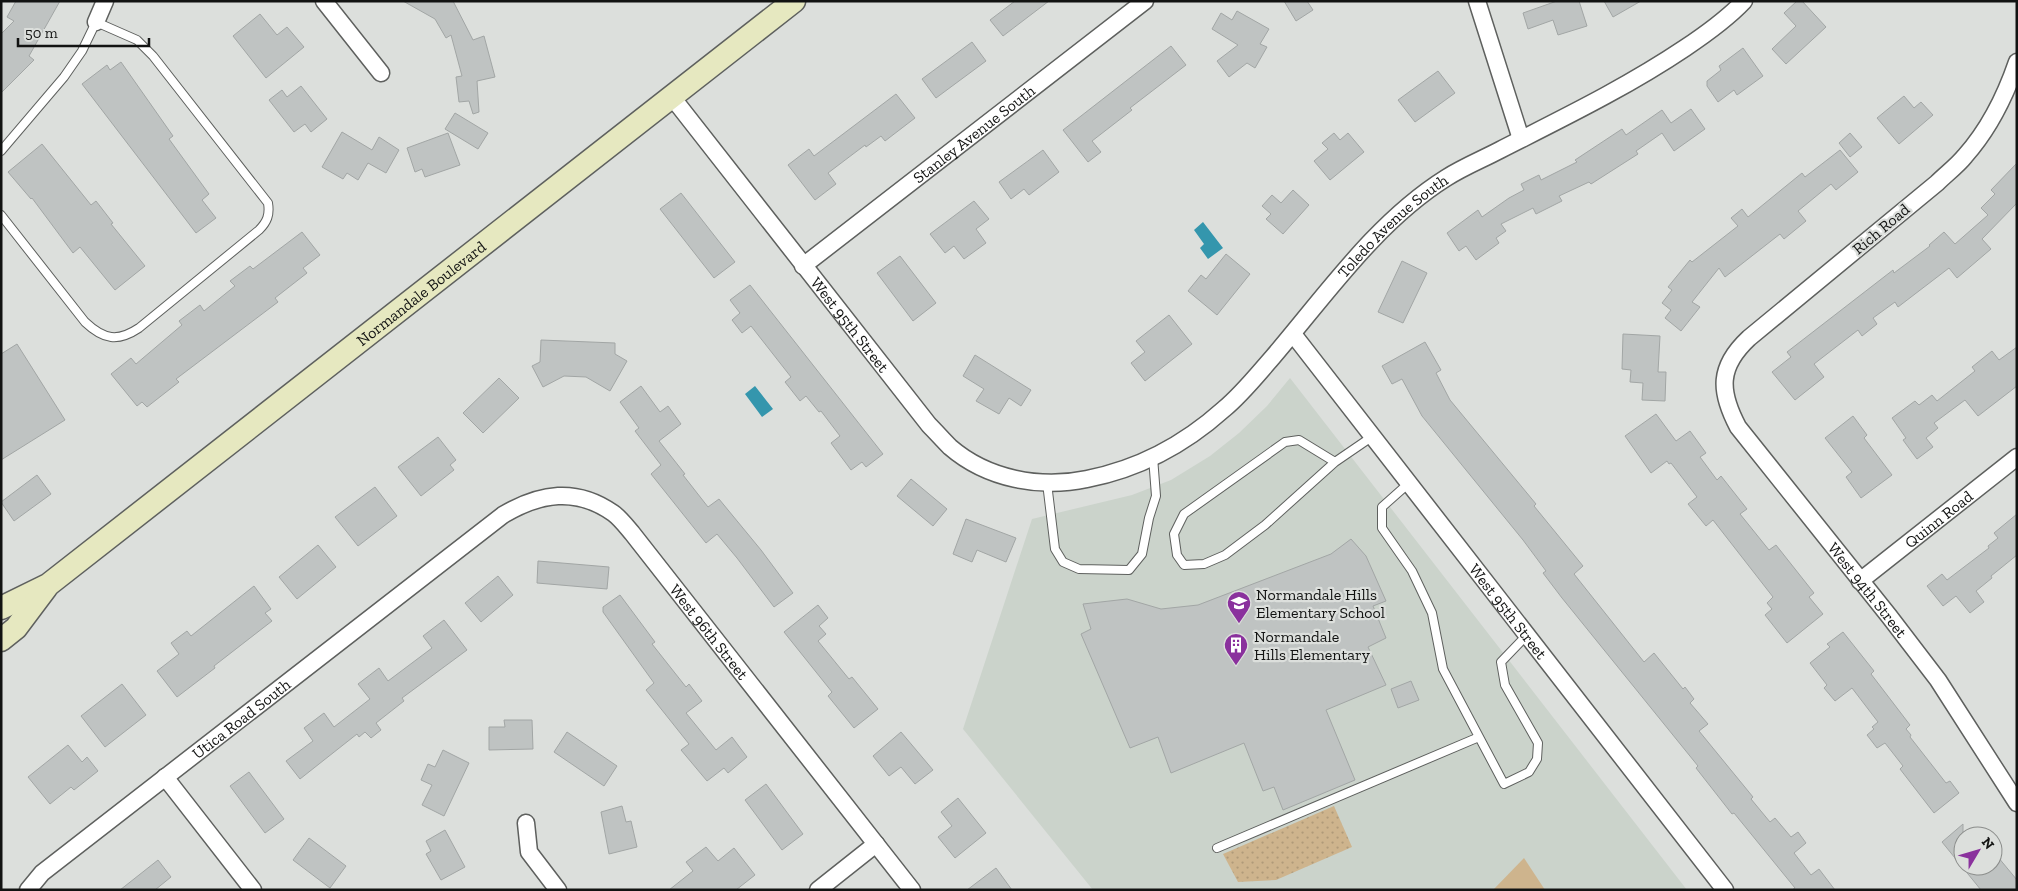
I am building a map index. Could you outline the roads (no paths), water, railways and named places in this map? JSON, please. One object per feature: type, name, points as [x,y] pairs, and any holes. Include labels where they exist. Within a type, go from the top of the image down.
[{"type":"main road","name":"Normandale Boulevard","points":[[1,608],[48,585],[794,1]]},
{"type":"main road","name":"Normandale Boulevard","points":[[1,640],[16,628],[48,585]]},
{"type":"street","points":[[96,22],[105,1]]},
{"type":"street","points":[[324,1],[381,73]]},
{"type":"street","name":"Stanley Avenue South","points":[[803,266],[1144,1]]},
{"type":"street","points":[[1477,1],[1521,139]]},
{"type":"street","name":"Toledo Avenue South","points":[[1072,483],[1114,474],[1153,457],[1191,435],[1226,408],[1293,334],[1384,226],[1415,200],[1448,177],[1663,63],[1701,37],[1744,1]]},
{"type":"street","name":"Rich Road","points":[[1725,376],[1729,361],[1748,338],[1924,194],[1965,157],[1988,127],[2006,92],[2017,62]]},
{"type":"street","name":"West 95th Street","points":[[672,97],[929,425],[951,448],[978,466],[1008,478],[1047,483],[1072,483]]},
{"type":"street","name":"West 95th Street","points":[[1293,334],[1725,890]]},
{"type":"street","name":"West 94th Street","points":[[1725,376],[1725,395],[1729,411],[1738,427],[1938,680],[2011,780],[2017,803]]},
{"type":"street","name":"Quinn Road","points":[[1860,580],[2017,457]]},
{"type":"street","name":"West 96th Street","points":[[457,550],[522,503],[544,497],[568,496],[592,501],[614,514],[632,533],[912,890]]},
{"type":"street","name":"Utica Road South","points":[[28,890],[42,873],[457,550]]},
{"type":"street","points":[[165,777],[252,890]]},
{"type":"street","points":[[526,823],[529,852],[558,890]]},
{"type":"street","points":[[818,890],[876,844]]},
{"type":"lane","points":[[1,151],[64,77],[82,51],[96,22],[137,40],[153,56],[268,203],[270,212],[266,223],[139,328],[126,336],[112,337],[96,332],[85,322],[1,215]]},
{"type":"lane","points":[[1335,462],[1299,440],[1285,442],[1184,514],[1174,534],[1177,555],[1184,565],[1204,564],[1225,555],[1265,525],[1335,462],[1373,436]]},
{"type":"lane","points":[[1047,483],[1054,548],[1063,562],[1079,569],[1129,570],[1142,554],[1148,518],[1156,496],[1153,457]]},
{"type":"lane","points":[[1409,483],[1382,507],[1382,528],[1412,571],[1432,613],[1443,669],[1504,784],[1529,772],[1537,759],[1538,743],[1505,685],[1501,662],[1527,635]]},
{"type":"lane","points":[[1217,848],[1479,737]]},
{"type":"water","points":[[1203,222],[1223,248],[1208,259],[1200,248],[1204,244],[1194,230]]},
{"type":"water","points":[[755,386],[773,409],[762,417],[745,394]]},
{"type":"place","name":"Normandale Hills Elementary School","points":[[1239,624]]},
{"type":"place","name":"Normandale Hills Elementary","points":[[1236,666]]}]
